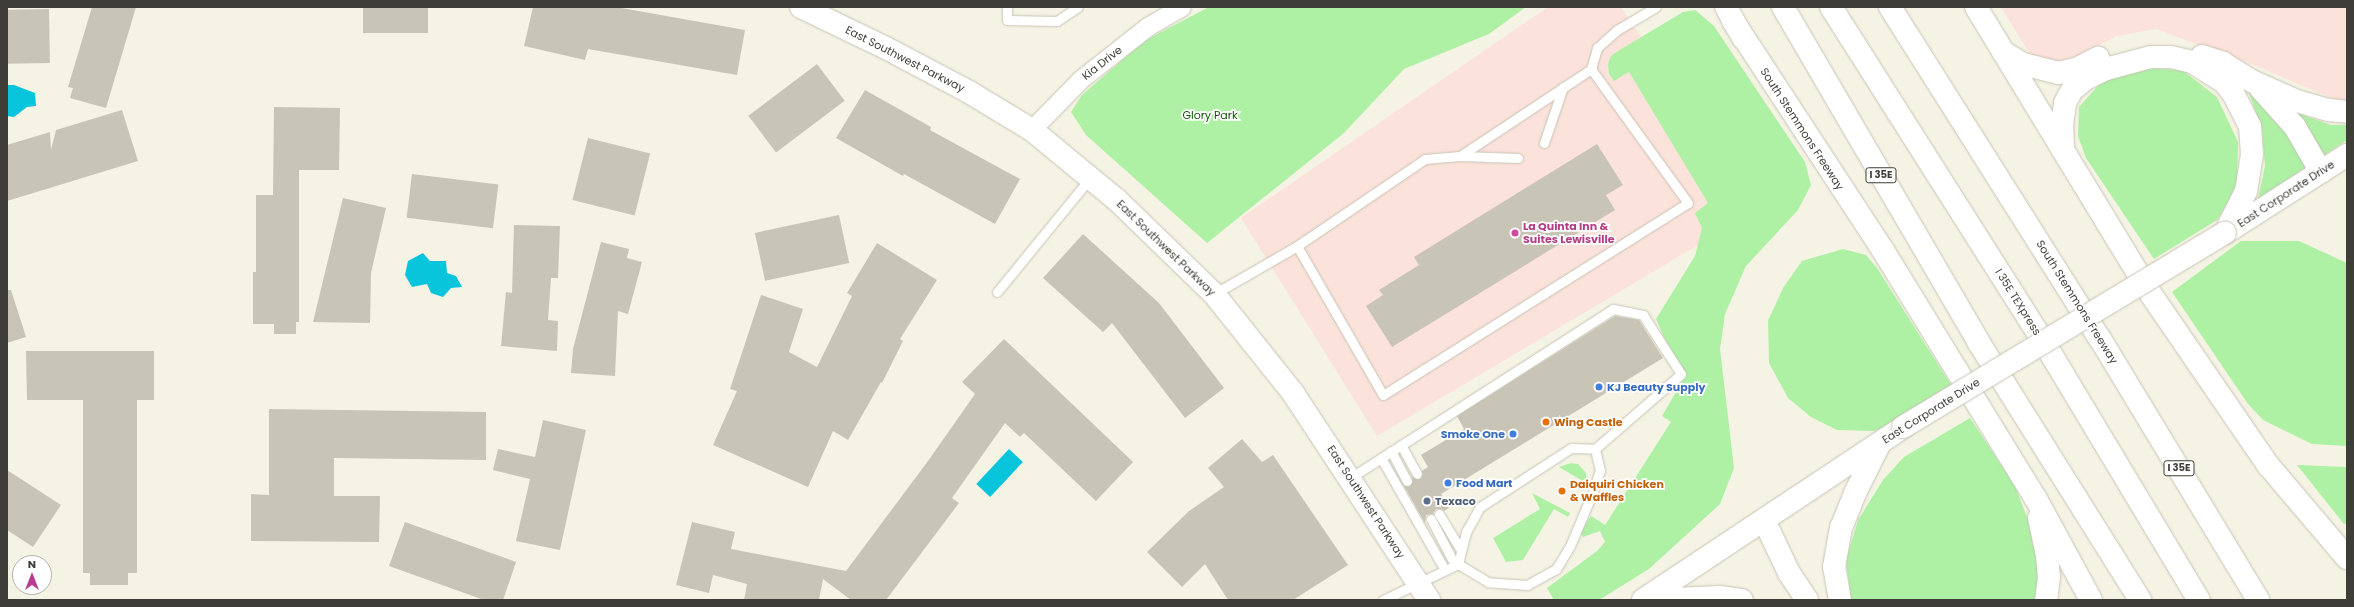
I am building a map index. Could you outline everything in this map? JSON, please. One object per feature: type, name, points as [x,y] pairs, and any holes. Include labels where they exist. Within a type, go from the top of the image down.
[{"type":"main road","name":"East Southwest Parkway","points":[[801,7],[886,48],[969,92],[1032,130],[1117,200],[1214,294],[1293,393],[1424,591]]},
{"type":"main road","name":"South Stemmons Freeway","points":[[1725,7],[1743,38],[1884,252],[2035,497],[2091,600]]},
{"type":"main road","name":"I 35E","points":[[1783,7],[1979,343],[2140,600]]},
{"type":"main road","name":"I 35E TEXpress","points":[[1831,7],[2051,354],[2199,600]]},
{"type":"main road","name":"South Stemmons Freeway","points":[[1890,7],[2099,336],[2258,600]]},
{"type":"main road","points":[[1976,7],[2146,287],[2235,419],[2268,465],[2347,558]]},
{"type":"main road","points":[[2001,50],[2023,64],[2058,73],[2076,69],[2113,52],[2137,47],[2192,52],[2223,64],[2254,82],[2297,101],[2329,110],[2347,112]]},
{"type":"main road","points":[[2062,150],[2062,125],[2065,102],[2072,90],[2087,78],[2106,69],[2150,57],[2171,57],[2192,62],[2224,82],[2234,95],[2250,126],[2252,154],[2246,191],[2225,233]]},
{"type":"main road","points":[[2254,82],[2295,126],[2321,172]]},
{"type":"main road","name":"East Corporate Drive","points":[[1643,600],[1903,427],[2225,233],[2347,155]]},
{"type":"main road","name":"East Corporate Drive","points":[[2225,233],[2347,172]]},
{"type":"main road","points":[[1840,600],[1834,567],[1841,528],[1855,493],[1880,443]]},
{"type":"main road","points":[[2035,497],[2047,556],[2049,577],[2046,600]]},
{"type":"main road","points":[[1764,520],[1789,573],[1807,600]]},
{"type":"main road","points":[[1651,600],[1720,597],[1742,600]]},
{"type":"street","name":"Kia Drive","points":[[1032,130],[1082,78],[1148,27],[1182,7]]},
{"type":"lane","points":[[1007,7],[1007,20],[1057,21],[1078,7]]},
{"type":"lane","points":[[1460,156],[1591,69],[1597,48],[1617,30],[1656,7]]},
{"type":"lane","points":[[1297,246],[1383,395],[1688,203],[1591,69]]},
{"type":"lane","points":[[1544,143],[1563,87]]},
{"type":"lane","points":[[1214,294],[1297,246],[1425,159],[1460,156],[1518,158]]},
{"type":"lane","points":[[997,292],[1090,178]]},
{"type":"lane","points":[[1350,478],[1613,309],[1643,315],[1681,374],[1595,449],[1571,448],[1480,507],[1466,532],[1456,564],[1445,570],[1424,591],[1383,600]]},
{"type":"lane","points":[[1401,445],[1417,474]]},
{"type":"lane","points":[[1431,519],[1456,564],[1488,582],[1527,585],[1556,569],[1570,546],[1592,494],[1600,470],[1595,449]]},
{"type":"lane","points":[[1391,451],[1407,481]]},
{"type":"lane","points":[[1381,458],[1445,570]]},
{"type":"lane","points":[[1439,514],[1461,550]]},
{"type":"shaded area","points":[[1548,7],[1621,7],[1757,210],[1377,436],[1241,218]]},
{"type":"shaded area","points":[[2001,7],[2347,7],[2347,99],[2336,100],[2254,65],[2156,29],[2116,36],[2065,64],[2032,57]]},
{"type":"green space","name":"Glory Park","points":[[1209,7],[1526,7],[1489,34],[1404,69],[1344,133],[1207,243],[1086,135],[1071,112],[1082,95],[1144,41]]},
{"type":"green space","points":[[1695,10],[1714,26],[1805,162],[1811,185],[1798,210],[1746,266],[1725,314],[1720,349],[1734,468],[1720,504],[1649,569],[1599,600],[1554,600],[1547,588],[1597,551],[1605,542],[1600,531],[1583,537],[1580,532],[1591,516],[1605,525],[1671,422],[1662,416],[1683,380],[1656,319],[1695,256],[1702,228],[1695,213],[1708,203],[1629,72],[1614,81],[1609,74],[1608,64],[1611,56],[1618,51],[1683,12]]},
{"type":"green space","points":[[2143,68],[2182,70],[2217,97],[2238,142],[2237,189],[2217,220],[2154,259],[2086,158],[2078,136],[2079,107],[2104,79]]},
{"type":"green space","points":[[2248,91],[2286,109],[2331,125],[2347,125],[2347,140],[2258,199],[2265,166],[2262,128]]},
{"type":"green space","points":[[2241,241],[2299,241],[2347,263],[2347,446],[2312,444],[2263,420],[2248,404],[2172,292]]},
{"type":"green space","points":[[1843,249],[1866,255],[1877,268],[1951,385],[1910,414],[1875,431],[1837,430],[1811,417],[1788,398],[1769,363],[1768,321],[1783,288],[1802,261]]},
{"type":"green space","points":[[1970,418],[2015,486],[2042,556],[2035,600],[1851,600],[1846,560],[1858,520],[1883,480],[1904,457]]},
{"type":"green space","points":[[1571,463],[1578,464],[1586,473],[1586,483],[1559,467]]},
{"type":"green space","points":[[2297,465],[2347,467],[2347,523],[2344,524]]},
{"type":"green space","points":[[1532,493],[1570,513],[1568,517],[1554,509],[1523,560],[1506,562],[1493,538],[1540,509]]},
{"type":"water","points":[[7,85],[14,85],[35,93],[36,106],[27,107],[14,117],[7,116]]},
{"type":"water","points":[[423,253],[430,261],[446,261],[447,273],[456,276],[462,287],[451,288],[443,297],[431,293],[427,284],[412,287],[405,275],[408,261]]},
{"type":"water","points":[[1009,449],[1023,462],[990,497],[976,484]]},
{"type":"building","points":[[92,7],[136,7],[106,108],[70,98],[73,88],[68,87]]},
{"type":"building","points":[[363,7],[428,7],[428,33],[363,33]]},
{"type":"building","points":[[533,7],[616,7],[745,30],[737,75],[588,49],[585,60],[524,46]]},
{"type":"building","points":[[49,9],[50,63],[8,64],[7,10]]},
{"type":"building","points":[[817,64],[845,101],[776,152],[748,116]]},
{"type":"building","points":[[865,90],[931,127],[930,130],[1020,179],[995,224],[904,174],[903,176],[836,138]]},
{"type":"building","points":[[274,107],[340,108],[339,170],[299,170],[299,322],[296,322],[296,334],[274,334],[274,324],[253,324],[253,272],[256,272],[256,195],[273,195]]},
{"type":"building","points":[[122,110],[138,161],[7,201],[7,145],[50,132],[51,150],[56,130]]},
{"type":"building","points":[[588,138],[650,153],[635,216],[573,200]]},
{"type":"building","name":"La Quinta Inn & Suites Lewisville","points":[[1597,144],[1623,185],[1606,195],[1615,210],[1392,347],[1366,306],[1383,295],[1379,290],[1419,265],[1414,257]]},
{"type":"building","points":[[412,174],[498,185],[493,228],[407,218]]},
{"type":"building","points":[[343,198],[386,208],[371,273],[370,323],[313,322]]},
{"type":"building","points":[[839,215],[849,263],[765,281],[755,233]]},
{"type":"building","points":[[514,225],[560,226],[558,278],[551,278],[548,320],[558,321],[557,351],[501,346],[506,292],[512,293]]},
{"type":"building","points":[[1083,234],[1159,303],[1224,388],[1185,418],[1112,323],[1103,332],[1043,278]]},
{"type":"building","points":[[601,242],[629,249],[627,258],[642,262],[628,314],[618,311],[615,376],[571,373],[573,349]]},
{"type":"building","points":[[877,243],[937,280],[900,339],[903,341],[882,383],[881,382],[848,440],[833,431],[808,487],[713,445],[737,391],[730,389],[761,295],[803,309],[789,352],[817,367],[852,296],[847,293]]},
{"type":"building","points":[[7,290],[11,290],[26,337],[7,343]]},
{"type":"building","points":[[1615,316],[1639,320],[1663,358],[1441,494],[1449,508],[1444,511],[1442,509],[1436,509],[1433,514],[1426,515],[1425,523],[1404,486],[1412,484],[1412,477],[1420,479],[1422,471],[1428,467],[1421,455],[1464,429],[1457,416]]},
{"type":"building","points":[[1004,339],[1133,462],[1096,501],[1024,433],[1020,437],[1005,423],[952,498],[959,503],[886,600],[851,600],[823,579],[819,600],[744,600],[747,584],[713,575],[709,593],[676,585],[692,522],[735,532],[731,549],[846,571],[928,461],[975,394],[962,382]]},
{"type":"building","points":[[26,351],[154,351],[154,400],[137,400],[137,573],[128,573],[128,585],[90,585],[90,573],[83,573],[83,400],[27,400]]},
{"type":"building","points":[[269,409],[486,412],[486,460],[334,458],[334,496],[380,496],[379,542],[251,541],[251,494],[269,495]]},
{"type":"building","points":[[543,420],[586,430],[560,550],[516,541],[530,479],[493,470],[498,449],[535,457]]},
{"type":"building","points":[[1242,439],[1262,462],[1273,455],[1348,565],[1293,600],[1228,600],[1205,564],[1182,587],[1147,552],[1189,511],[1224,487],[1208,468]]},
{"type":"building","points":[[7,470],[61,505],[33,547],[7,530]]},
{"type":"building","points":[[405,522],[516,562],[503,600],[484,600],[389,566]]},
{"type":"place","name":"La Quinta Inn & Suites Lewisville","points":[[1515,233]]},
{"type":"place","name":"KJ Beauty Supply","points":[[1599,387]]},
{"type":"place","name":"Wing Castle","points":[[1546,422]]},
{"type":"place","name":"Smoke One","points":[[1513,434]]},
{"type":"place","name":"Food Mart","points":[[1448,483]]},
{"type":"place","name":"Daiquiri Chicken & Waffles","points":[[1562,491]]},
{"type":"place","name":"Texaco","points":[[1427,501]]}]
